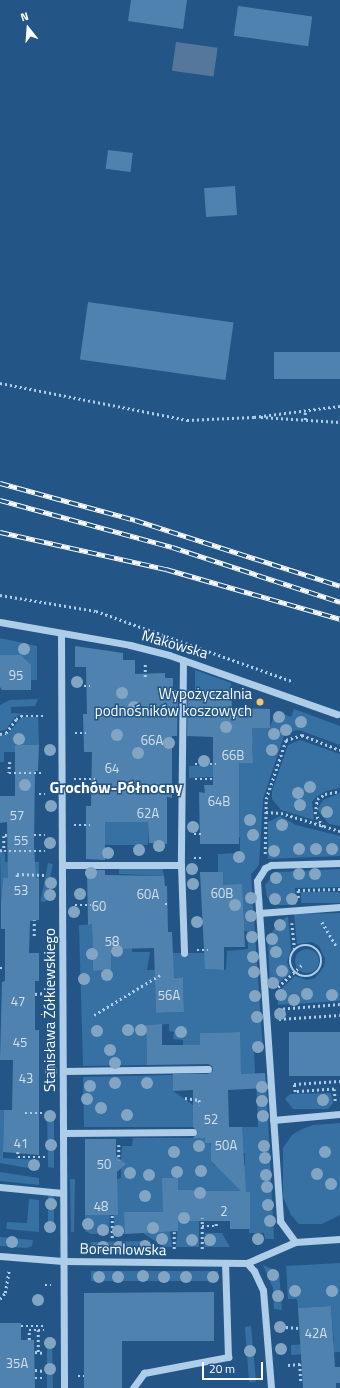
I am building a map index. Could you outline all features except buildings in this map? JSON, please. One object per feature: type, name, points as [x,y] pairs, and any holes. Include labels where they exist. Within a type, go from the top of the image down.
[{"type":"street","name":"Makowska","points":[[0,622],[130,645],[183,660],[337,714]]},
{"type":"street","name":"Stanisława Żółkiewskiego","points":[[61,633],[64,1388]]},
{"type":"street","points":[[183,660],[181,865],[184,953]]},
{"type":"street","points":[[295,1242],[280,1221],[257,881],[264,868],[278,864],[340,863]]},
{"type":"street","points":[[62,865],[181,865]]},
{"type":"street","points":[[259,913],[340,907]]},
{"type":"street","points":[[63,1071],[208,1069]]},
{"type":"street","points":[[273,1120],[340,1114]]},
{"type":"street","points":[[63,1133],[193,1132]]},
{"type":"street","points":[[0,1187],[63,1193]]},
{"type":"street","points":[[271,1388],[263,1290],[254,1272],[247,1264],[295,1242],[340,1239]]},
{"type":"street","name":"Boremlowska","points":[[0,1256],[64,1261],[247,1264]]},
{"type":"street","points":[[133,1388],[144,1373],[228,1357],[225,1263]]},
{"type":"path","points":[[0,383],[187,420],[254,417],[340,406]]},
{"type":"path","points":[[305,410],[305,420]]},
{"type":"path","points":[[254,417],[340,422]]},
{"type":"path","points":[[145,658],[145,677]]},
{"type":"path","points":[[75,686],[90,686]]},
{"type":"path","points":[[0,734],[6,733],[16,718],[21,716],[43,716]]},
{"type":"path","points":[[75,733],[86,733]]},
{"type":"path","points":[[264,868],[266,799],[286,740],[302,736],[340,750]]},
{"type":"path","points":[[10,762],[9,773],[44,773]]},
{"type":"path","points":[[183,764],[216,764]]},
{"type":"path","points":[[76,779],[95,779]]},
{"type":"path","points":[[323,827],[315,814],[317,800],[324,794],[340,791]]},
{"type":"path","points":[[39,794],[44,794]]},
{"type":"path","points":[[266,812],[281,813],[340,831]]},
{"type":"path","points":[[77,825],[90,824]]},
{"type":"path","points":[[4,851],[4,836],[7,835]]},
{"type":"path","points":[[34,835],[45,835]]},
{"type":"path","points":[[0,850],[45,851]]},
{"type":"path","points":[[17,877],[17,874],[45,875]]},
{"type":"path","points":[[298,910],[298,890],[340,889]]},
{"type":"path","points":[[79,905],[91,905]]},
{"type":"path","points":[[290,910],[295,950]]},
{"type":"path","points":[[309,910],[322,922],[337,947]]},
{"type":"path","points":[[34,920],[34,936]]},
{"type":"path","points":[[304,945],[312,946],[321,956],[322,963],[319,970],[308,977],[295,972],[290,959],[295,950],[304,945]]},
{"type":"path","points":[[264,991],[273,990],[304,963]]},
{"type":"path","points":[[0,968],[5,968]]},
{"type":"path","points":[[94,1015],[160,975]]},
{"type":"path","points":[[273,990],[275,1009],[340,1004]]},
{"type":"path","points":[[35,994],[45,993]]},
{"type":"path","points":[[266,1020],[340,1015]]},
{"type":"path","points":[[340,1081],[294,1084],[295,1092],[334,1089],[335,1103],[340,1103]]},
{"type":"path","points":[[185,1098],[199,1100],[201,1105]]},
{"type":"path","points":[[25,1113],[45,1113]]},
{"type":"path","points":[[18,1152],[18,1157],[45,1157]]},
{"type":"path","points":[[112,1215],[112,1238]]},
{"type":"path","points":[[202,1218],[202,1249]]},
{"type":"path","points":[[202,1226],[216,1226],[216,1222]]},
{"type":"path","points":[[174,1232],[174,1249]]},
{"type":"path","points":[[0,1299],[5,1293],[9,1271]]},
{"type":"path","points":[[21,1326],[45,1326]]},
{"type":"path","points":[[29,1340],[30,1326]]},
{"type":"path","points":[[286,1327],[298,1327]]},
{"type":"path","points":[[29,1330],[44,1330]]},
{"type":"path","points":[[38,1330],[36,1352],[44,1353]]},
{"type":"path","points":[[288,1365],[300,1364],[301,1381]]},
{"type":"path","points":[[35,1370],[44,1371]]},
{"type":"path","points":[[78,1376],[84,1376]]},
{"type":"path","points":[[35,1378],[44,1378]]},
{"type":"shaded area","points":[[176,42],[218,48],[214,77],[172,71]]},
{"type":"shaded area","points":[[0,638],[37,646],[37,680],[31,680],[31,670],[25,658],[0,655]]},
{"type":"shaded area","points":[[195,670],[231,683],[231,690],[195,690]]},
{"type":"shaded area","points":[[38,699],[35,706],[11,707],[11,713],[36,714],[21,714],[14,718],[6,730],[0,731],[0,705],[10,700]]},
{"type":"shaded area","points":[[294,709],[340,726],[340,745],[299,730],[288,732],[284,736],[263,799],[259,865],[251,874],[263,1051],[254,1052],[255,1074],[239,1074],[240,1032],[200,1033],[200,1045],[183,1064],[183,1040],[173,1039],[174,1032],[169,1031],[169,1024],[146,1025],[147,1065],[83,1066],[79,925],[97,924],[92,933],[93,971],[111,970],[111,948],[132,948],[132,952],[150,952],[147,970],[172,970],[169,953],[208,953],[205,969],[226,970],[227,951],[248,949],[247,931],[238,931],[242,885],[223,885],[218,877],[218,854],[240,853],[240,837],[222,837],[239,809],[236,763],[253,763],[253,747],[248,728],[270,727],[276,711],[291,717]],"holes":[[[183,977],[184,1012],[156,1013],[155,978]]]},
{"type":"shaded area","points":[[22,717],[38,717],[39,745],[15,745],[15,752],[4,752],[4,762],[0,762],[0,735],[7,734]]},
{"type":"shaded area","points":[[300,740],[340,754],[340,788],[326,791],[316,797],[312,802],[314,820],[281,810],[272,799],[272,791],[288,745]]},
{"type":"shaded area","points":[[216,765],[216,775],[212,777],[189,778],[189,766]]},
{"type":"shaded area","points":[[340,793],[340,826],[329,824],[317,809],[323,800]]},
{"type":"shaded area","points":[[280,816],[296,825],[340,836],[340,856],[268,859],[268,822]]},
{"type":"shaded area","points":[[105,821],[148,821],[148,845],[105,845]]},
{"type":"shaded area","points":[[0,852],[5,853],[5,862],[39,862],[39,878],[3,878],[1,902]]},
{"type":"shaded area","points":[[48,863],[53,864],[45,902],[41,901]]},
{"type":"shaded area","points":[[162,867],[164,876],[119,874],[119,869]]},
{"type":"shaded area","points":[[340,869],[340,887],[295,888],[296,905],[275,905],[267,897],[265,885],[276,872]]},
{"type":"shaded area","points":[[301,892],[340,892],[340,903],[301,903]]},
{"type":"shaded area","points":[[340,913],[340,1001],[278,1005],[278,992],[295,976],[307,980],[315,978],[324,967],[325,959],[319,946],[312,942],[297,944],[294,914]]},
{"type":"shaded area","points":[[288,916],[291,949],[287,962],[291,973],[275,986],[270,987],[268,937],[280,922]]},
{"type":"shaded area","points":[[307,949],[315,953],[319,961],[315,969],[307,973],[299,969],[295,961],[299,953]]},
{"type":"shaded area","points":[[173,1075],[173,1091],[193,1105],[193,1127],[84,1127],[83,1077]]},
{"type":"shaded area","points":[[256,1081],[266,1081],[274,1239],[265,1239],[264,1233],[249,1233],[250,1193],[206,1190],[206,1203],[199,1204],[199,1247],[176,1247],[178,1225],[169,1225],[172,1247],[165,1247],[144,1234],[144,1212],[125,1212],[125,1234],[114,1234],[114,1215],[117,1215],[117,1179],[121,1178],[121,1168],[124,1166],[121,1160],[122,1146],[132,1146],[133,1138],[205,1138],[205,1143],[210,1143],[211,1161],[215,1166],[245,1166],[245,1153],[242,1153],[242,1127],[258,1127]],"holes":[[[163,1178],[178,1178],[178,1207],[163,1207]]]},
{"type":"shaded area","points":[[331,1093],[333,1103],[328,1109],[293,1109],[285,1099],[290,1094]]},
{"type":"shaded area","points":[[0,1110],[4,1110],[3,1158],[39,1160],[39,1170],[0,1163]]},
{"type":"shaded area","points":[[47,1112],[54,1112],[54,1168],[48,1167]]},
{"type":"shaded area","points":[[340,1123],[340,1215],[322,1224],[299,1224],[291,1215],[283,1197],[283,1148],[292,1135],[302,1129],[313,1125]]},
{"type":"shaded area","points":[[0,1172],[39,1178],[39,1185],[0,1181]]},
{"type":"shaded area","points":[[70,1179],[75,1179],[74,1232],[71,1232]]},
{"type":"shaded area","points":[[48,1196],[54,1196],[54,1232],[48,1232]]},
{"type":"shaded area","points":[[29,1199],[39,1200],[39,1232],[6,1229],[7,1222],[27,1223]]},
{"type":"shaded area","points":[[85,1215],[110,1215],[109,1234],[91,1234],[85,1231]]},
{"type":"shaded area","points":[[205,1233],[222,1233],[230,1247],[204,1247]]},
{"type":"shaded area","points":[[0,1237],[33,1240],[32,1246],[26,1248],[0,1246]]},
{"type":"shaded area","points":[[145,1241],[162,1252],[90,1252],[91,1242]]},
{"type":"shaded area","points":[[340,1263],[340,1352],[291,1355],[291,1345],[334,1343],[331,1306],[298,1308],[297,1299],[288,1299],[286,1266]]},
{"type":"shaded area","points":[[263,1265],[279,1272],[282,1310],[274,1309],[273,1288]]},
{"type":"shaded area","points":[[91,1271],[218,1271],[218,1281],[91,1281]]},
{"type":"shaded area","points":[[251,1326],[256,1382],[249,1382],[245,1327]]},
{"type":"shaded area","points":[[47,1337],[52,1337],[53,1388],[47,1388]]},
{"type":"railway","points":[[0,483],[135,520],[340,586]]},
{"type":"railway","points":[[0,500],[172,547],[340,602]]},
{"type":"railway","points":[[0,532],[166,569],[340,619]]},
{"type":"place","name":"Wypożyczalnia podnośników koszowych","points":[[260,702]]},
{"type":"district","name":"Grochów-Północny","points":[[116,787]]}]
